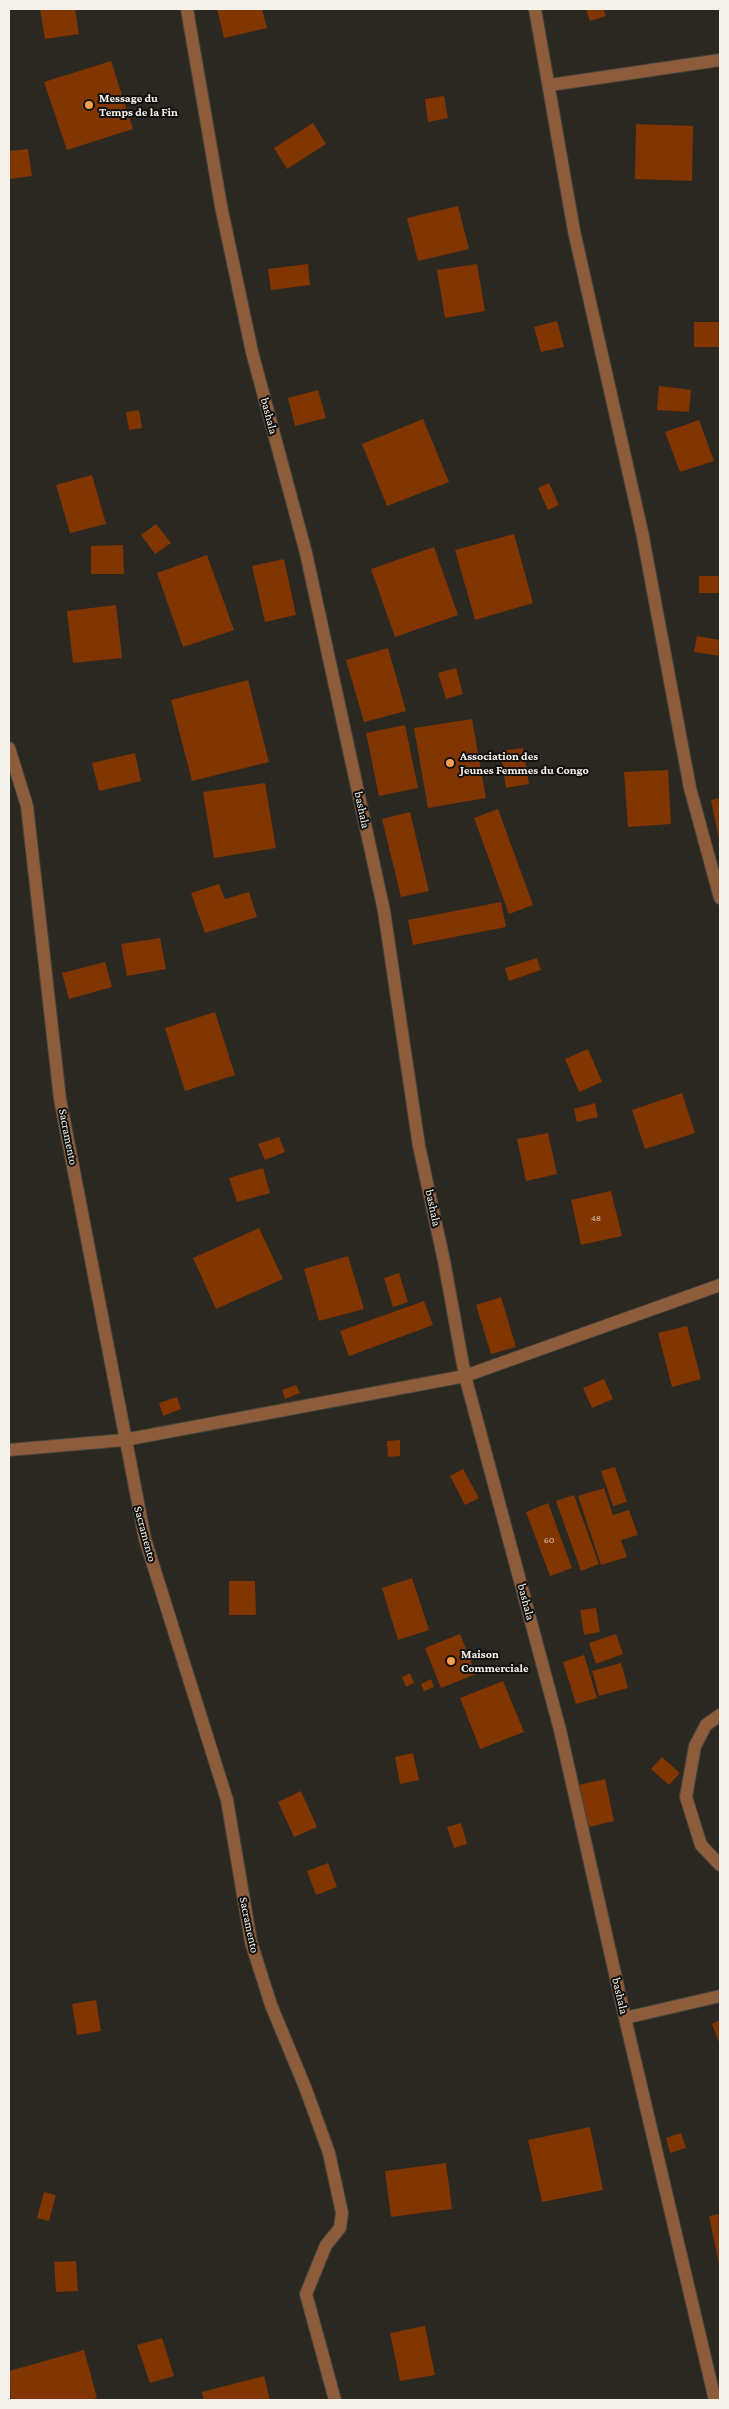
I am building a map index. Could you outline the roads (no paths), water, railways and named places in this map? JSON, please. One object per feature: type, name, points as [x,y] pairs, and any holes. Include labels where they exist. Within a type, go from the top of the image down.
[{"type":"street","name":"bashala","points":[[187,9],[221,206],[252,352],[306,553],[384,911],[419,1146],[444,1261],[465,1376],[560,1730],[625,2018],[715,2400]]},
{"type":"street","points":[[535,9],[550,85],[574,232],[642,532],[690,788],[720,898]]},
{"type":"street","points":[[550,85],[720,60]]},
{"type":"street","name":"Sacramento","points":[[9,748],[27,806],[60,1099],[124,1440],[145,1539],[227,1800],[251,1942],[271,2005],[305,2087],[329,2153],[342,2212],[340,2228],[326,2245],[306,2294],[335,2400]]},
{"type":"street","points":[[9,1450],[124,1440],[465,1376],[720,1285]]},
{"type":"street","points":[[720,1715],[706,1725],[695,1746],[686,1797],[701,1845],[720,1866]]},
{"type":"street","points":[[625,2018],[720,1996]]},
{"type":"place","name":"Message du Temps de la Fin","points":[[89,105]]},
{"type":"place","name":"Association des Jeunes Femmes du Congo","points":[[450,763]]},
{"type":"place","name":"Maison Commerciale","points":[[451,1661]]}]
